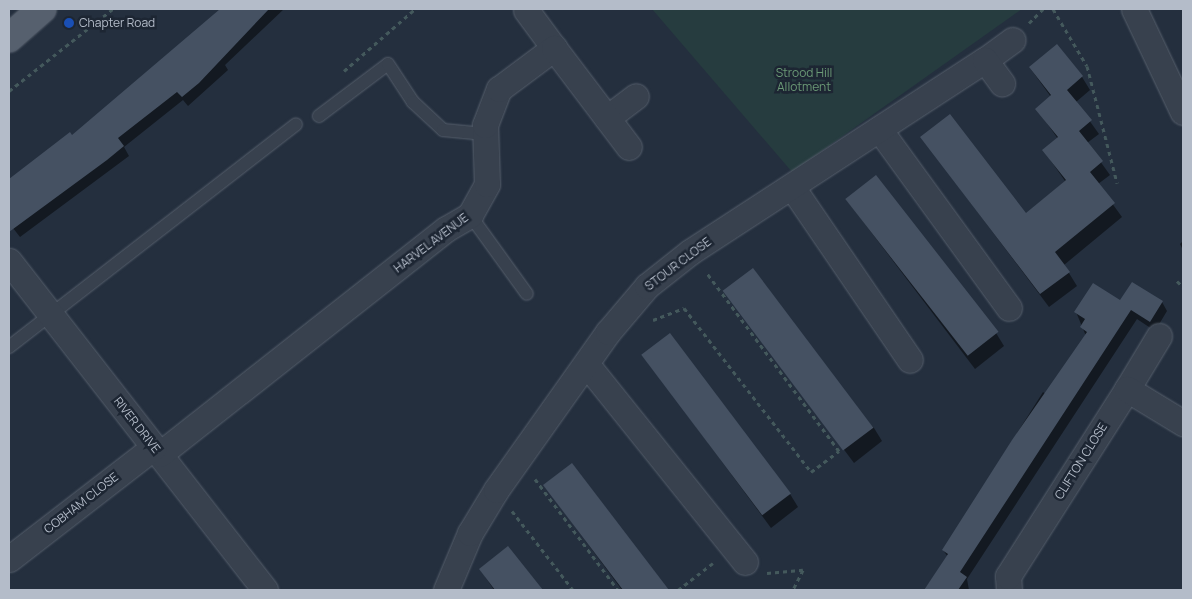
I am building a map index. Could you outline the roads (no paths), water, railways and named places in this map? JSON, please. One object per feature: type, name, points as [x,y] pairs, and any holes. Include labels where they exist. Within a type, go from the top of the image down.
[{"type":"main road","points":[[9,38],[42,9]]},
{"type":"street","points":[[526,9],[629,147]]},
{"type":"street","points":[[1134,9],[1183,112]]},
{"type":"street","name":"STOUR CLOSE","points":[[446,590],[470,533],[496,490],[588,366],[611,328],[647,286],[690,252],[792,187],[1013,40]]},
{"type":"street","name":"HARVEL AVENUE","points":[[157,450],[446,229],[470,215],[487,184],[485,134],[499,89],[554,48]]},
{"type":"street","points":[[984,60],[1002,83]]},
{"type":"street","points":[[607,118],[636,96]]},
{"type":"street","points":[[879,129],[1009,308]]},
{"type":"street","points":[[792,187],[910,360]]},
{"type":"street","name":"RIVER DRIVE","points":[[9,261],[265,590]]},
{"type":"street","name":"CLIFTON CLOSE","points":[[1009,590],[1008,576],[1159,336]]},
{"type":"street","points":[[588,366],[739,554]]},
{"type":"street","points":[[1127,389],[1183,423]]},
{"type":"street","name":"COBHAM CLOSE","points":[[9,559],[157,450]]},
{"type":"lane","points":[[319,116],[388,64],[413,102],[444,130],[485,134]]},
{"type":"lane","points":[[9,347],[52,316],[296,124]]},
{"type":"lane","points":[[470,215],[527,294]]},
{"type":"place","name":"Chapter Road","points":[[69,23]]},
{"type":"park label","name":"Strood Hill Allotment","points":[[804,80]]}]
